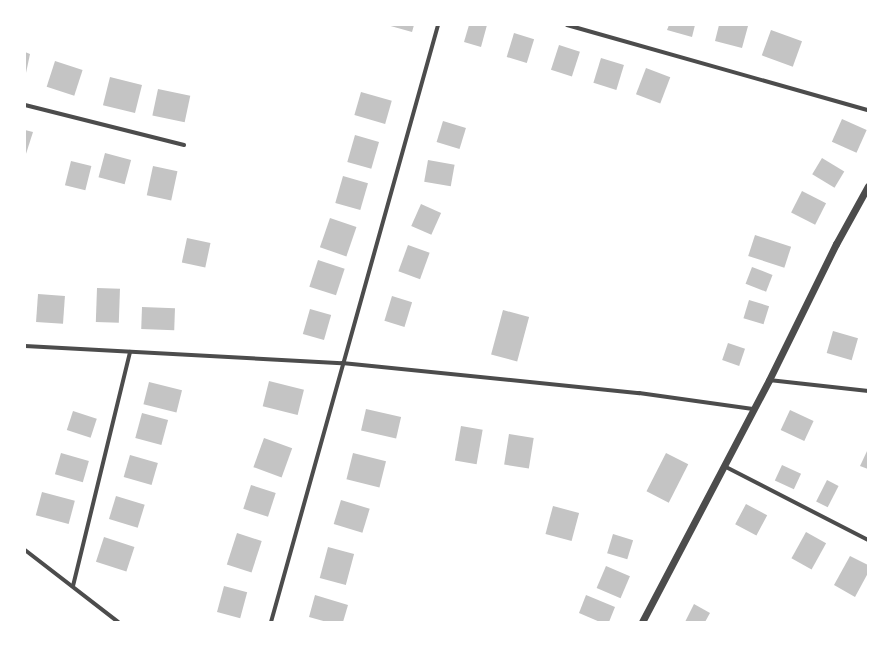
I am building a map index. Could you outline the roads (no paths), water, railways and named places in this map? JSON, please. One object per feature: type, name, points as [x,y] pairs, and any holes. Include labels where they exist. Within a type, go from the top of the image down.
[{"type":"street","points":[[271,622],[342,363],[438,25]]},
{"type":"street","points":[[567,25],[868,110]]},
{"type":"street","points":[[25,105],[184,145]]},
{"type":"street","points":[[642,622],[769,380],[836,244],[868,186]]},
{"type":"street","points":[[25,346],[342,363],[639,393],[754,409]]},
{"type":"street","points":[[73,586],[130,352]]},
{"type":"street","points":[[769,380],[868,392]]},
{"type":"street","points":[[724,466],[868,540]]},
{"type":"street","points":[[25,550],[118,622]]}]
